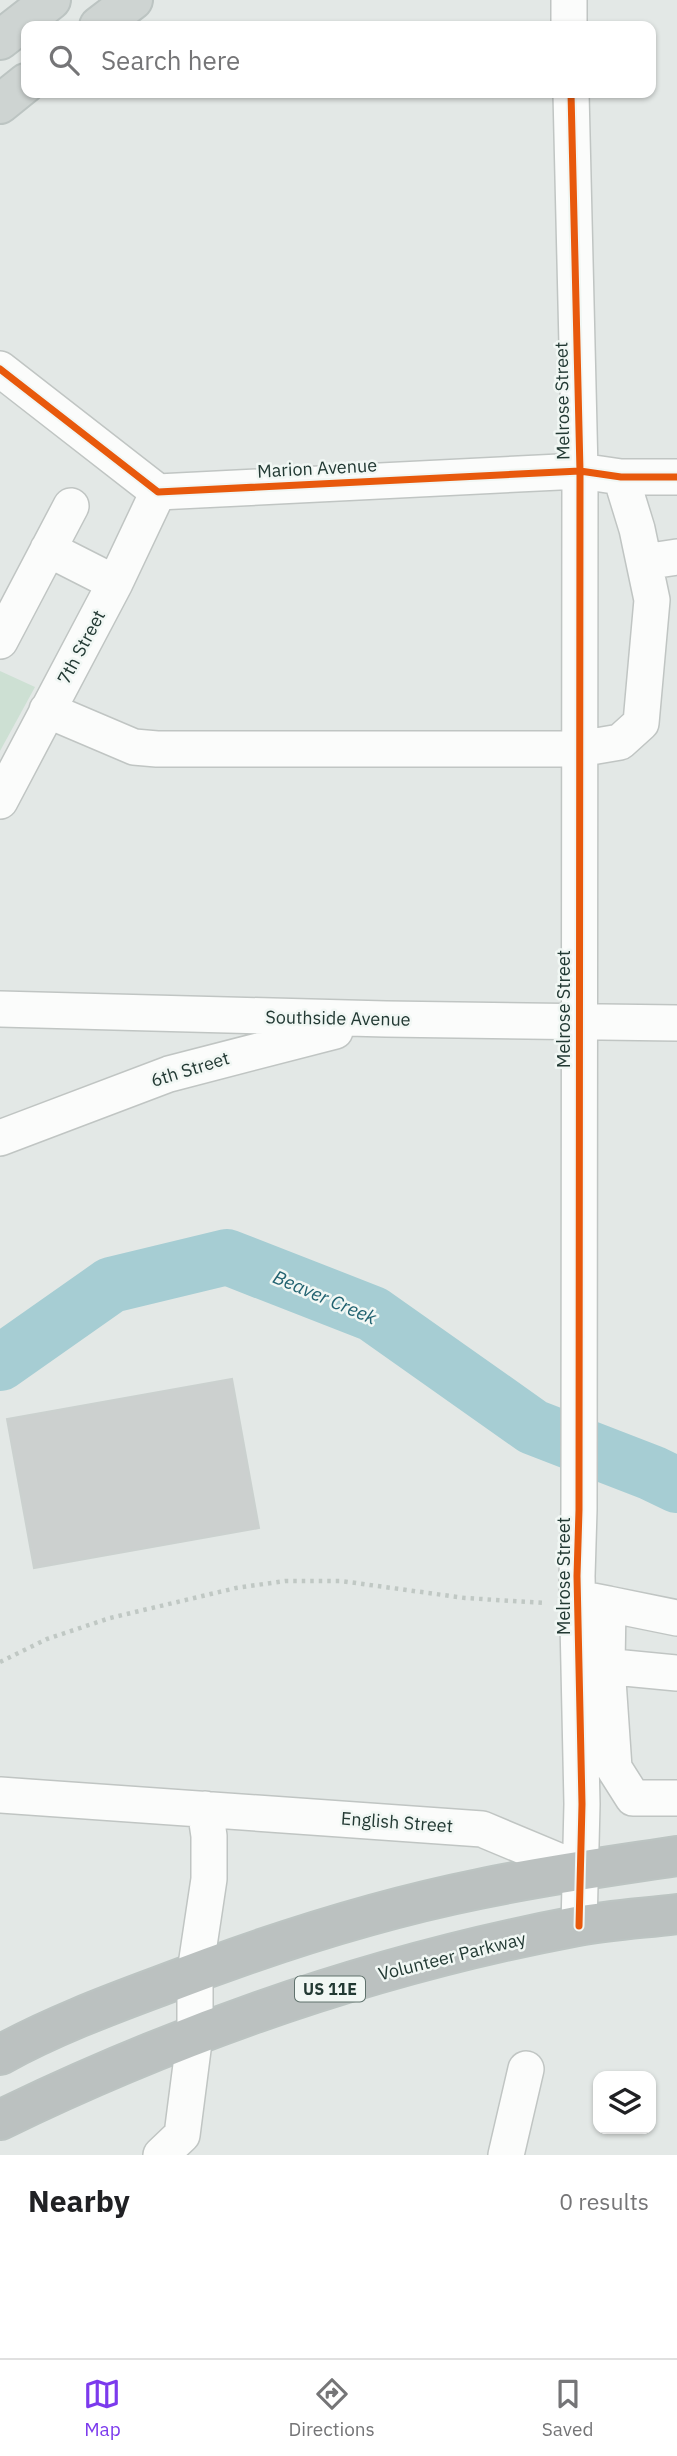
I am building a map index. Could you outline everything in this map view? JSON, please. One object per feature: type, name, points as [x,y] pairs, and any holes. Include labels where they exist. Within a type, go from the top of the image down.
[{"type":"highway","points":[[0,2055],[88,2013],[195,1972],[279,1943],[384,1912],[478,1889],[580,1870],[677,1857]]},
{"type":"highway","name":"Volunteer Parkway","points":[[0,2120],[85,2079],[279,2003],[473,1949],[579,1926],[677,1914]]},
{"type":"main road","points":[[24,21],[51,0]]},
{"type":"main road","points":[[106,21],[133,0]]},
{"type":"main road","points":[[0,40],[21,24]]},
{"type":"main road","points":[[0,104],[21,87]]},
{"type":"street","points":[[569,0],[569,21]]},
{"type":"street","name":"Melrose Street","points":[[571,98],[580,471],[577,1602],[593,1665],[582,1804],[579,1926]]},
{"type":"street","points":[[0,369],[158,492]]},
{"type":"street","name":"Marion Avenue","points":[[158,492],[580,471],[621,477],[677,477]]},
{"type":"street","points":[[47,710],[134,747],[145,748],[323,751],[579,749],[621,742],[640,723],[664,611],[652,600],[661,560],[637,529],[621,477]]},
{"type":"street","name":"7th Street","points":[[0,801],[115,583],[158,492]]},
{"type":"street","points":[[1,641],[71,506]]},
{"type":"street","points":[[48,549],[115,583]]},
{"type":"street","name":"Southside Avenue","points":[[0,1009],[677,1023]]},
{"type":"street","name":"6th Street","points":[[0,1138],[169,1074],[285,1042],[386,1019]]},
{"type":"street","points":[[577,1602],[677,1618]]},
{"type":"street","points":[[677,1673],[593,1665],[614,1768],[633,1798],[677,1798]]},
{"type":"street","name":"English Street","points":[[0,1795],[482,1829],[580,1870]]},
{"type":"street","points":[[161,2155],[182,2135],[195,2034],[195,1972],[209,1879],[209,1836],[205,1809]]},
{"type":"street","points":[[506,2155],[526,2069]]},
{"type":"path","points":[[0,1662],[47,1639],[110,1618],[236,1588],[285,1581],[341,1581],[465,1598],[577,1602]]},
{"type":"green space","points":[[0,671],[35,687],[0,751]]},
{"type":"building","points":[[232,1379],[259,1528],[34,1568],[7,1419]]},
{"type":"waterway","name":"Beaver Creek","points":[[0,1363],[111,1285],[227,1257],[373,1314],[533,1427],[677,1485]]},
{"type":"cycle path","points":[[571,98],[580,471],[577,1576],[582,1804],[579,1926]]},
{"type":"cycle path","points":[[0,369],[158,492],[580,471],[621,477],[677,477]]}]
